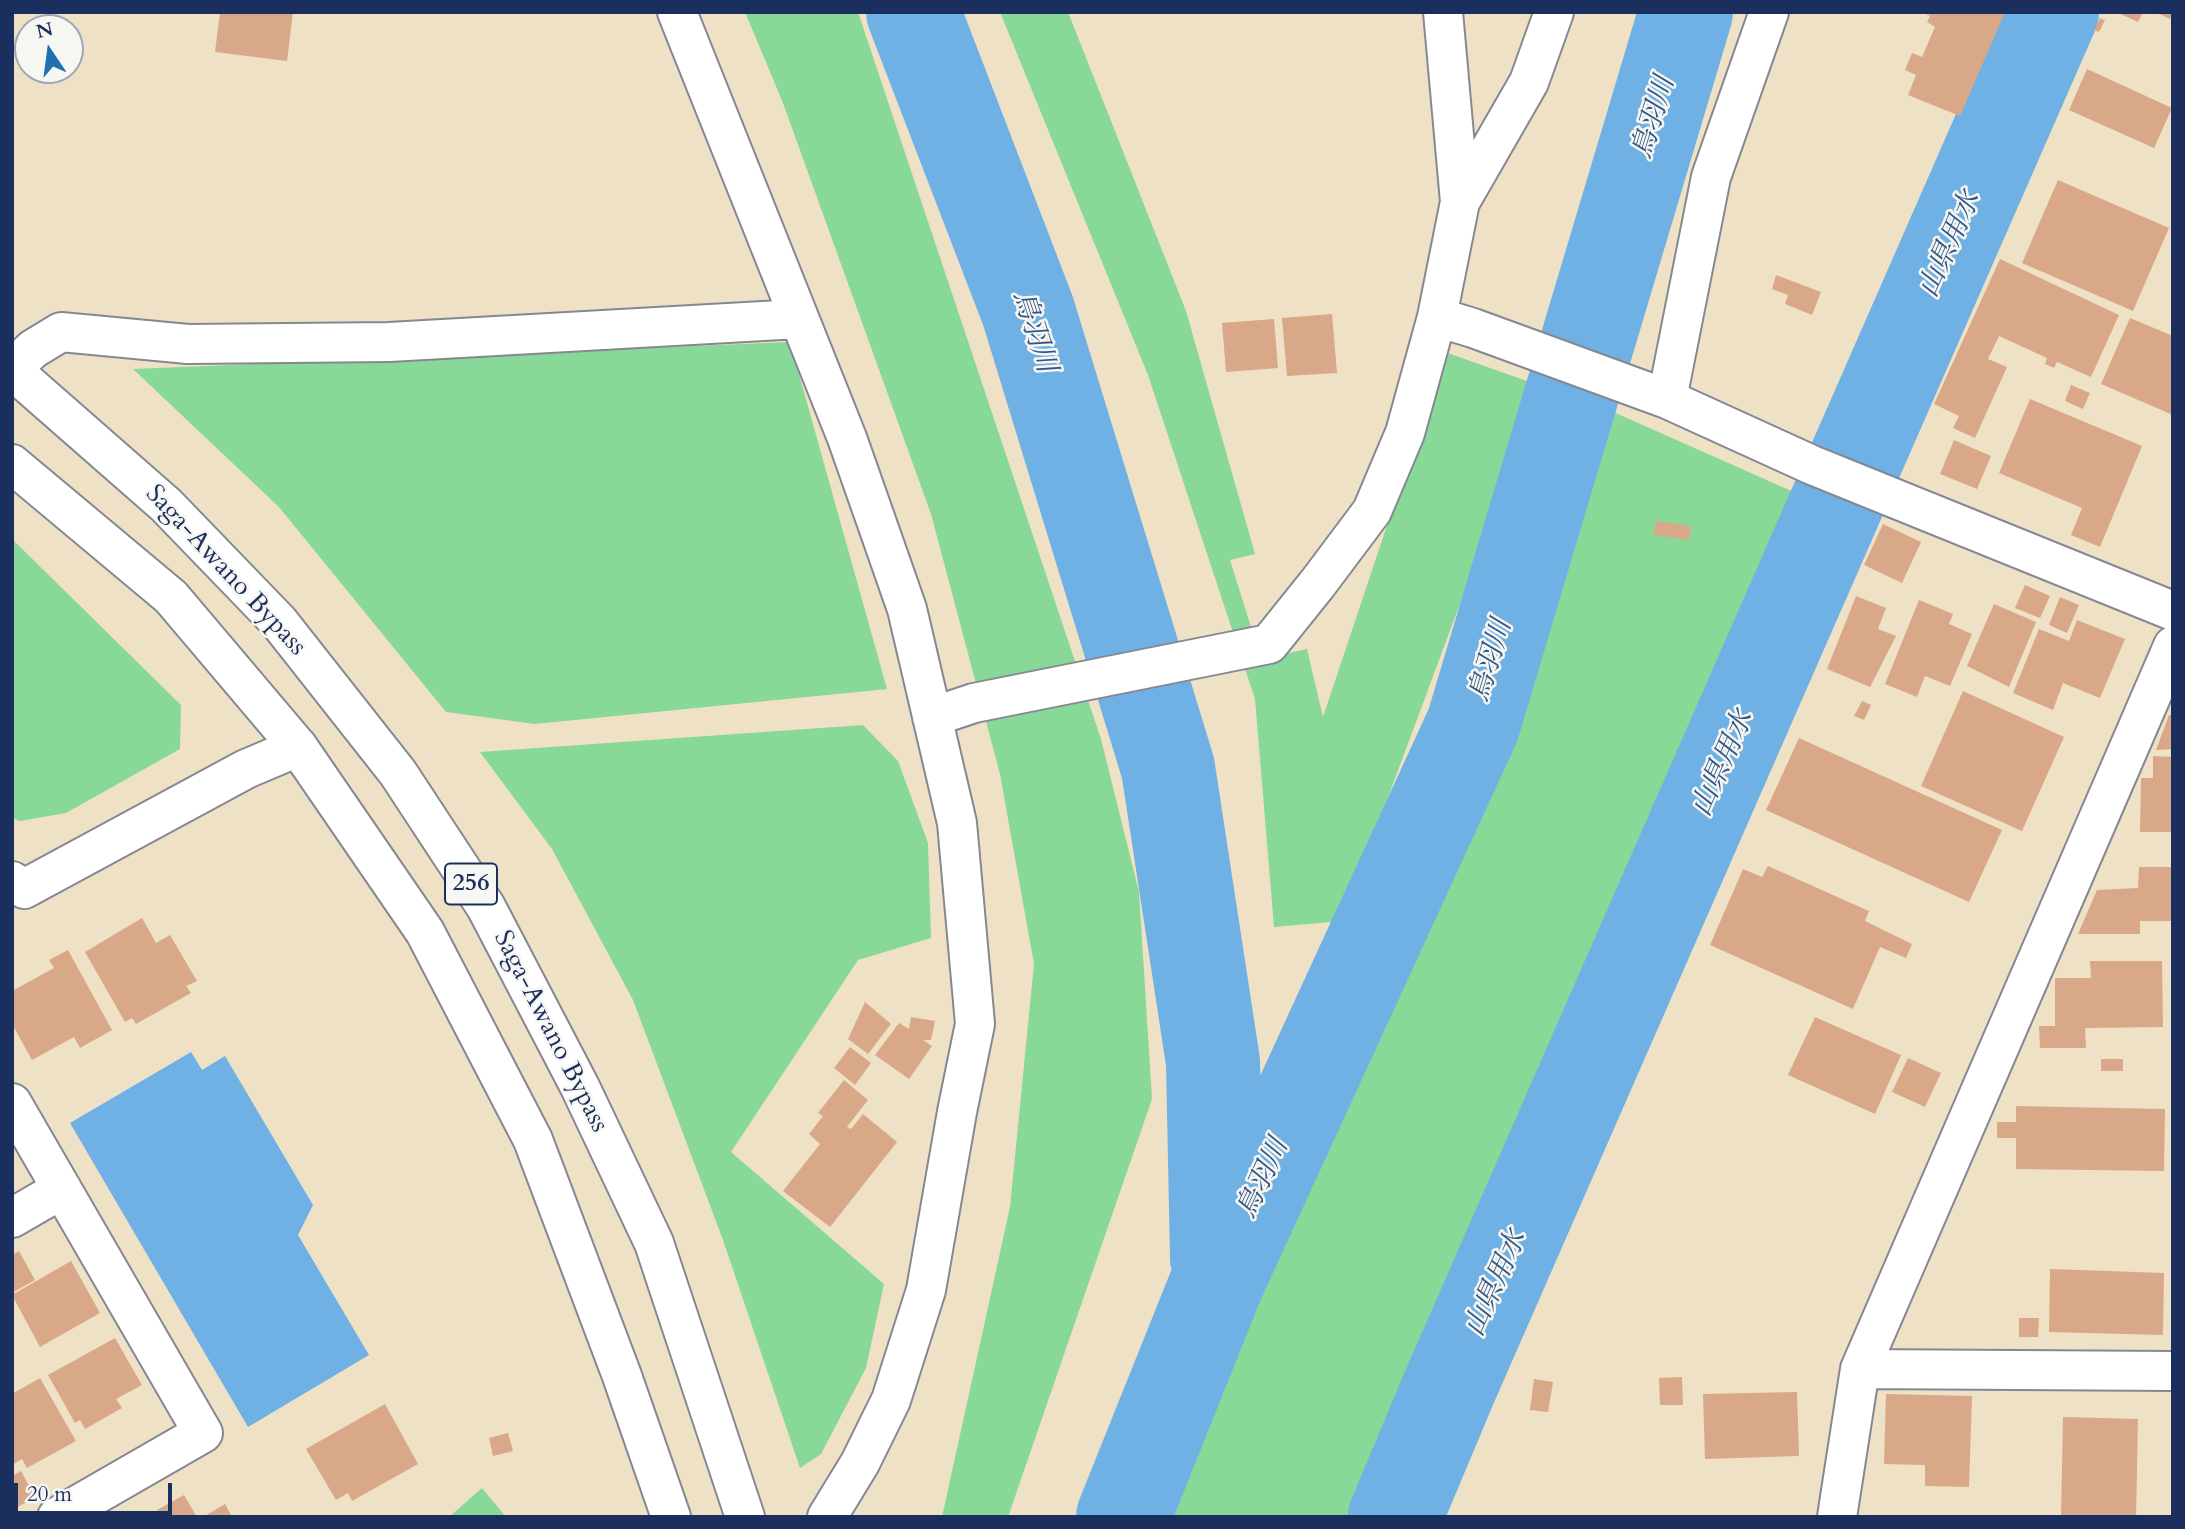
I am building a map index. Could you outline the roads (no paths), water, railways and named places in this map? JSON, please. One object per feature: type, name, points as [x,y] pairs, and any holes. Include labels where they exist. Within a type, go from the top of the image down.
[{"type":"main road","points":[[677,12],[847,438],[906,609],[957,823],[975,1024],[926,1290],[891,1399],[860,1463],[827,1517]]},
{"type":"main road","points":[[932,717],[974,703],[1269,644],[1372,511],[1405,433],[1437,317],[1460,202],[1443,12]]},
{"type":"main road","points":[[1460,202],[1529,82],[1554,12]]},
{"type":"main road","points":[[1650,394],[1711,177],[1769,12]]},
{"type":"main road","points":[[1437,317],[1650,394],[1812,465],[2173,611]]},
{"type":"main road","points":[[12,370],[33,349],[61,332],[188,344],[390,342],[799,319]]},
{"type":"main road","name":"Saga-Awano Bypass","points":[[12,370],[166,505],[279,622],[398,773],[486,906],[580,1087],[654,1243],[745,1517]]},
{"type":"main road","name":"256","points":[[12,464],[171,597],[298,747],[425,932],[533,1140],[622,1376],[671,1517]]},
{"type":"main road","points":[[1837,1517],[1860,1370],[2173,646]]},
{"type":"main road","points":[[16,889],[246,769],[298,747]]},
{"type":"main road","points":[[12,1103],[203,1433],[57,1517]]},
{"type":"main road","points":[[12,1218],[62,1189]]},
{"type":"main road","points":[[1860,1370],[2173,1371]]},
{"type":"water","points":[[191,1052],[202,1070],[225,1056],[313,1205],[298,1235],[369,1355],[248,1427],[70,1123]]},
{"type":"waterway","name":"鳥羽川","points":[[913,12],[1028,311],[1168,768],[1213,1062],[1217,1258]]},
{"type":"waterway","name":"鳥羽川","points":[[1123,1517],[1218,1280],[1473,725],[1686,12]]},
{"type":"waterway","name":"山県用水","points":[[1395,1517],[1449,1388],[2052,12]]}]
